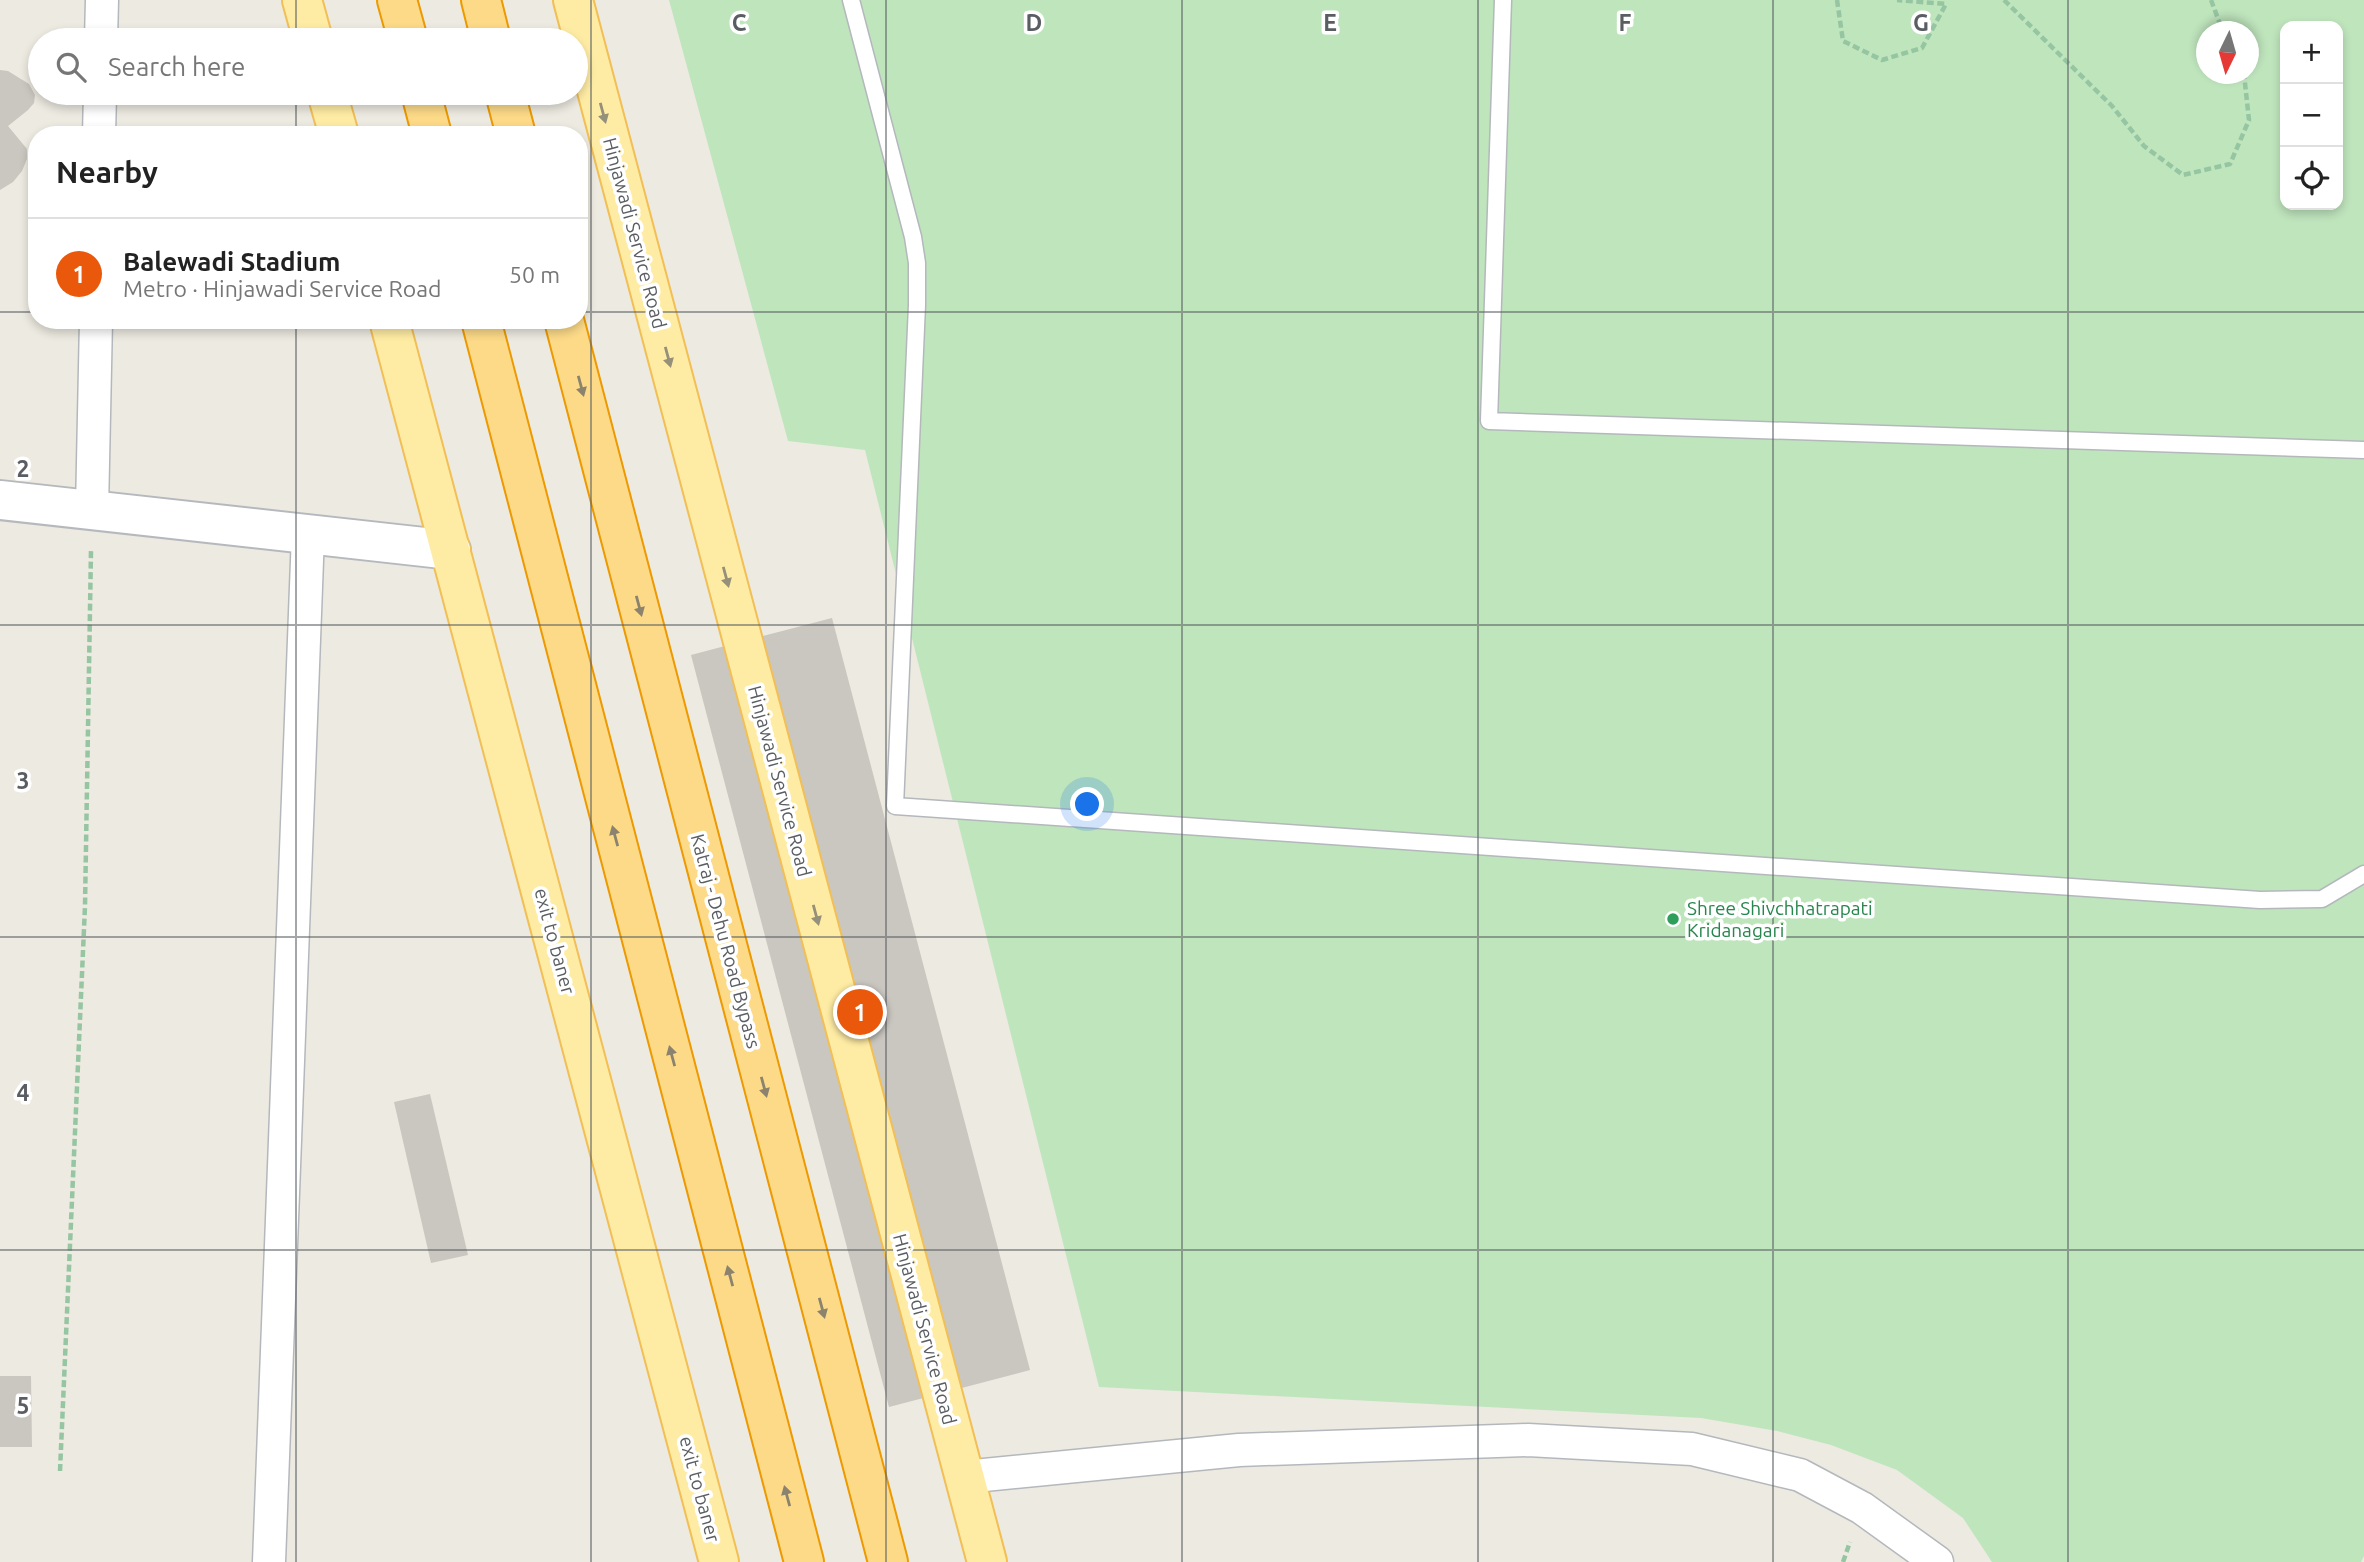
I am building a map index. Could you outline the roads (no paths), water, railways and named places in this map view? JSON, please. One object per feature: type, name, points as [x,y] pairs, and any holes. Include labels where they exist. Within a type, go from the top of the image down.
[{"type":"highway","points":[[397,0],[405,28]]},
{"type":"highway","points":[[481,0],[488,28]]},
{"type":"highway","points":[[424,105],[430,126]]},
{"type":"highway","points":[[508,105],[514,126]]},
{"type":"highway","points":[[483,329],[804,1562]]},
{"type":"highway","name":"Katraj - Dehu Road Bypass","points":[[566,329],[888,1562]]},
{"type":"main road","points":[[302,0],[310,28]]},
{"type":"main road","name":"Hinjawadi Service Road","points":[[573,0],[580,28]]},
{"type":"main road","name":"Hinjawadi Service Road","points":[[588,57],[987,1562]]},
{"type":"main road","points":[[330,105],[336,126]]},
{"type":"main road","name":"exit to baner","points":[[391,329],[719,1562]]},
{"type":"street","points":[[101,28],[102,0]]},
{"type":"street","points":[[99,126],[100,105]]},
{"type":"street","points":[[92,510],[96,329]]},
{"type":"street","points":[[0,500],[451,550]]},
{"type":"street","points":[[269,1562],[308,534]]},
{"type":"street","points":[[964,1477],[1239,1450],[1528,1440],[1692,1449],[1800,1475],[1862,1508],[1937,1562]]},
{"type":"lane","points":[[851,0],[913,237],[917,263],[917,319],[895,806],[2260,901],[2322,899],[2364,874]]},
{"type":"lane","points":[[1503,0],[1489,421],[2364,450]]},
{"type":"place","name":"Shree Shivchhatrapati Kridanagari","points":[[1673,919]]},
{"type":"place","name":"Balewadi Stadium","points":[[860,1012]]}]
